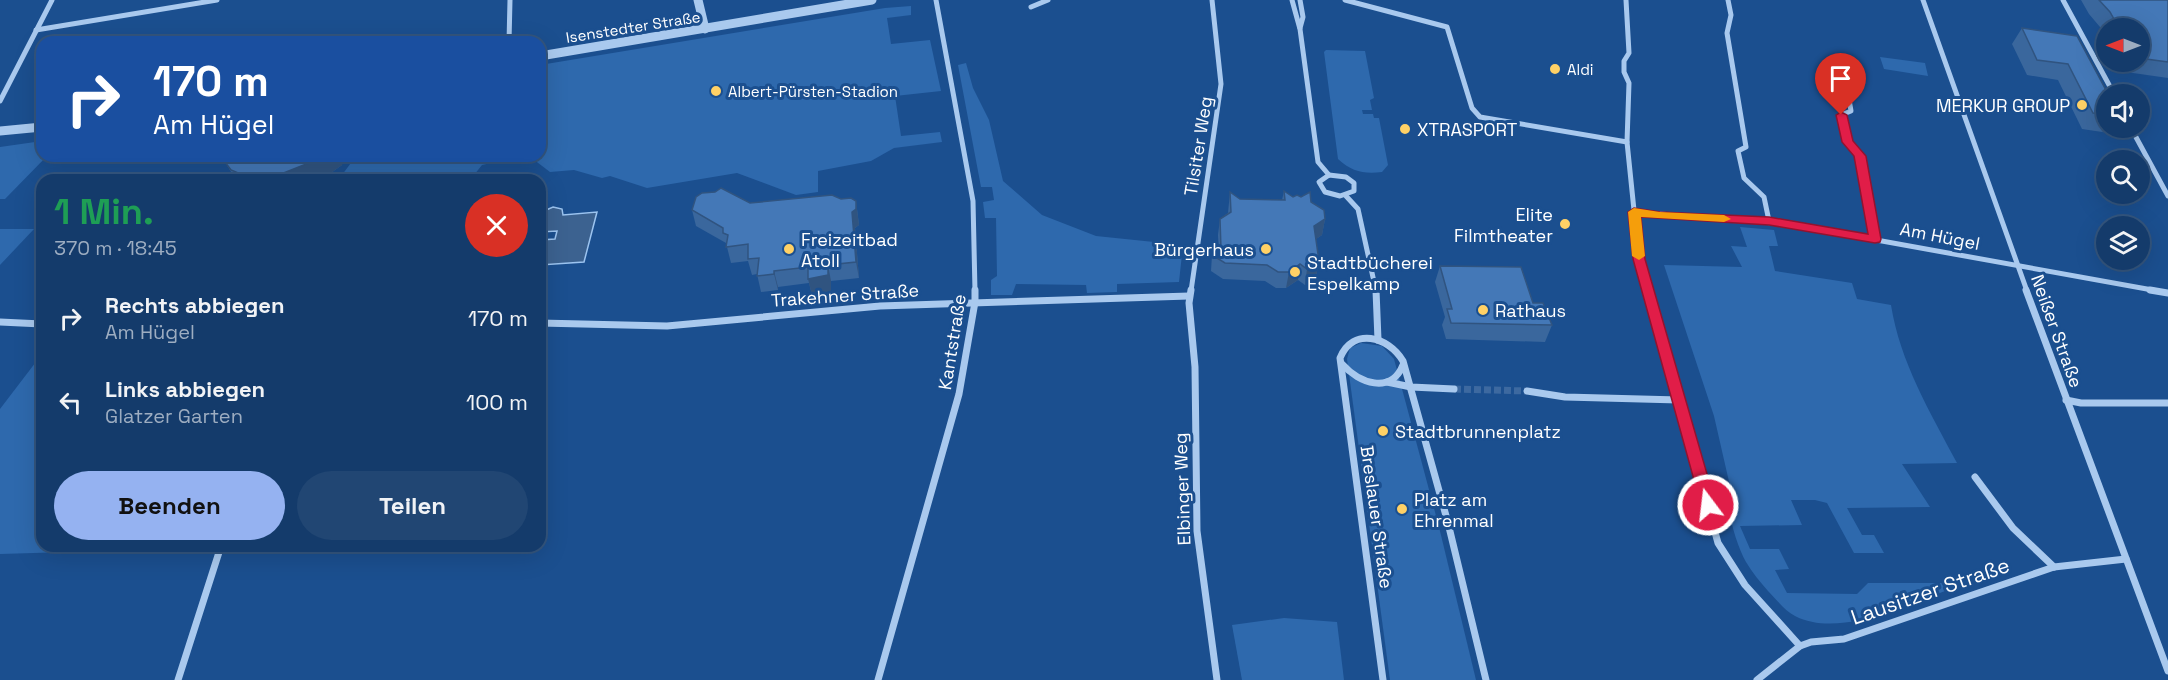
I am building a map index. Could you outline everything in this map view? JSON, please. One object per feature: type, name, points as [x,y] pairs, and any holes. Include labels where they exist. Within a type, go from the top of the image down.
[{"type":"street","points":[[0,101],[52,0]]},
{"type":"street","points":[[36,30],[216,0]]},
{"type":"street","points":[[509,36],[510,0]]},
{"type":"street","points":[[698,0],[705,29]]},
{"type":"street","name":"Isenstedter Straße","points":[[546,55],[872,0]]},
{"type":"street","name":"Kantstraße","points":[[879,680],[959,394],[975,302],[973,201],[936,0]]},
{"type":"street","points":[[1031,7],[1048,0]]},
{"type":"street","name":"Tilsiter Weg","points":[[1189,296],[1221,84],[1212,0]]},
{"type":"street","points":[[1292,0],[1300,29],[1318,162],[1329,175]]},
{"type":"street","points":[[1300,0],[1302,17],[1300,29]]},
{"type":"street","points":[[1345,0],[1447,27],[1472,108],[1480,117],[1627,142]]},
{"type":"street","points":[[1626,0],[1629,53],[1624,62],[1624,72],[1629,83],[1627,142],[1639,259],[1718,543],[1745,589],[1800,646]]},
{"type":"street","points":[[1728,0],[1731,15],[1727,33],[1746,147],[1738,151],[1744,178],[1764,197],[1769,221]]},
{"type":"street","name":"Neißer Straße","points":[[1923,0],[2017,266],[2168,671]]},
{"type":"street","points":[[2063,0],[2109,84]]},
{"type":"street","points":[[1842,59],[1851,111],[1841,115],[1847,142],[1860,156],[1875,239]]},
{"type":"street","points":[[0,131],[36,127]]},
{"type":"street","points":[[2136,138],[2168,196]]},
{"type":"street","points":[[1329,175],[1346,177],[1354,183],[1354,191],[1346,196],[1335,196],[1321,189],[1319,182],[1329,175]]},
{"type":"street","points":[[1346,196],[1358,209],[1373,279],[1380,326],[1378,340]]},
{"type":"street","name":"Am Hügel","points":[[1634,212],[1660,216],[1769,221],[2168,293]]},
{"type":"street","name":"Trakehner Straße","points":[[546,323],[668,326],[802,311],[975,302],[1084,301],[1189,296]]},
{"type":"street","name":"Elbinger Weg","points":[[1189,296],[1195,367],[1197,531],[1217,680]]},
{"type":"street","points":[[0,322],[36,324]]},
{"type":"street","points":[[1454,389],[1411,387],[1356,378],[1348,372],[1340,358],[1342,349],[1352,341],[1359,339],[1378,340],[1394,348],[1403,361],[1411,387],[1448,523],[1486,680]]},
{"type":"street","name":"Breslauer Straße","points":[[1340,358],[1383,680]]},
{"type":"street","points":[[1386,382],[1400,374],[1403,361]]},
{"type":"street","points":[[1527,391],[1565,397],[1679,400]]},
{"type":"street","points":[[2066,400],[2081,403],[2168,403]]},
{"type":"street","points":[[1975,477],[2013,528],[2054,567]]},
{"type":"street","points":[[178,680],[219,552]]},
{"type":"street","name":"Lausitzer Straße","points":[[1757,680],[1800,646],[1811,642],[1844,639],[2054,567],[2126,559]]},
{"type":"shaded area","name":"Albert-Pürsten-Stadion","points":[[911,6],[911,15],[887,18],[891,44],[930,40],[941,91],[895,96],[901,136],[940,132],[942,142],[894,148],[871,161],[818,171],[818,192],[796,195],[737,173],[647,188],[610,176],[602,178],[574,170],[550,172],[537,162],[546,162],[546,64],[885,8]]},
{"type":"shaded area","points":[[1326,50],[1365,51],[1374,98],[1370,100],[1372,110],[1362,110],[1363,114],[1373,114],[1374,118],[1379,118],[1388,165],[1382,172],[1358,171],[1338,159],[1324,52]]},
{"type":"shaded area","points":[[1880,57],[1925,63],[1928,76],[1884,69]]},
{"type":"shaded area","points":[[966,63],[973,88],[989,120],[1003,181],[1042,215],[1096,236],[1183,245],[1179,282],[1117,284],[1117,292],[1087,293],[1086,285],[1016,284],[1012,295],[991,295],[991,280],[997,276],[996,218],[985,218],[983,202],[994,200],[992,187],[981,187],[958,65]]},
{"type":"shaded area","points":[[36,142],[36,162],[41,162],[5,199],[0,199],[0,147]]},
{"type":"shaded area","points":[[352,162],[495,162],[482,165],[475,174],[343,174]]},
{"type":"shaded area","points":[[553,207],[562,209],[563,215],[597,212],[584,262],[546,265],[546,240],[555,239],[557,231],[546,232],[546,210]]},
{"type":"shaded area","points":[[1740,227],[1774,230],[1778,246],[1769,246],[1775,271],[1852,283],[1857,299],[1891,305],[1901,347],[1909,367],[1957,463],[1902,464],[1930,507],[1847,508],[1862,535],[1874,535],[1884,553],[1854,553],[1827,503],[1815,500],[1791,500],[1802,525],[1740,526],[1750,549],[1779,549],[1789,569],[1775,570],[1787,593],[1857,594],[1868,583],[1947,583],[1951,589],[1853,622],[1832,624],[1813,622],[1795,616],[1784,608],[1746,562],[1732,524],[1729,503],[1730,486],[1714,416],[1664,265],[1742,267],[1731,246],[1747,247]]},
{"type":"shaded area","points":[[0,229],[34,229],[0,265]]},
{"type":"shaded area","points":[[1361,343],[1382,346],[1394,359],[1439,527],[1476,680],[1390,680],[1347,359],[1350,348]]},
{"type":"shaded area","points":[[36,362],[36,552],[67,552],[0,554],[0,409]]},
{"type":"shaded area","points":[[1284,618],[1337,622],[1344,680],[1242,680],[1232,625]]},
{"type":"building","points":[[2099,0],[2168,0],[2168,62],[2150,60],[2150,18],[2113,18]]},
{"type":"building","points":[[2022,28],[2077,36],[2103,84],[2096,84],[2096,113],[2093,113],[2068,64],[2037,60]]},
{"type":"building","points":[[225,162],[311,162],[281,174],[241,174],[231,170]]},
{"type":"building","name":"Freizeitbad Atoll","points":[[721,188],[750,203],[832,195],[841,199],[851,198],[856,201],[856,209],[852,212],[856,262],[828,265],[828,275],[808,279],[808,267],[774,271],[774,274],[757,276],[759,258],[748,259],[748,244],[726,247],[728,235],[723,233],[723,228],[692,210],[696,197]]},
{"type":"building","name":"Bürgerhaus","points":[[1284,191],[1293,197],[1297,195],[1301,197],[1310,192],[1311,202],[1324,210],[1325,219],[1314,226],[1319,261],[1307,269],[1300,264],[1289,272],[1278,272],[1267,265],[1225,263],[1212,255],[1221,249],[1220,219],[1231,212],[1230,192],[1240,199],[1285,200]]},
{"type":"building","name":"Rathaus","points":[[1440,266],[1521,267],[1533,303],[1543,303],[1552,325],[1451,323],[1447,309],[1452,309]]},
{"type":"tunnel","points":[[1454,389],[1527,391]]},
{"type":"slow traffic","points":[[1639,256],[1634,212],[1660,216],[1724,219]]},
{"type":"place","name":"Aldi","points":[[1555,69]]},
{"type":"place","name":"Albert-Pürsten-Stadion","points":[[716,91]]},
{"type":"place","name":"MERKUR GROUP","points":[[2082,105]]},
{"type":"place","name":"XTRASPORT","points":[[1405,129]]},
{"type":"place","name":"Elite Filmtheater","points":[[1565,224]]},
{"type":"place","name":"Freizeitbad Atoll","points":[[789,249]]},
{"type":"place","name":"Bürgerhaus","points":[[1266,249]]},
{"type":"place","name":"Stadtbücherei Espelkamp","points":[[1295,272]]},
{"type":"place","name":"Rathaus","points":[[1483,310]]},
{"type":"place","name":"Stadtbrunnenplatz","points":[[1383,431]]},
{"type":"place","name":"Platz am Ehrenmal","points":[[1402,509]]},
{"type":"route","points":[[1708,505],[1639,259],[1634,212],[1660,216],[1769,221],[1875,239],[1860,156],[1847,142],[1841,115]]}]
